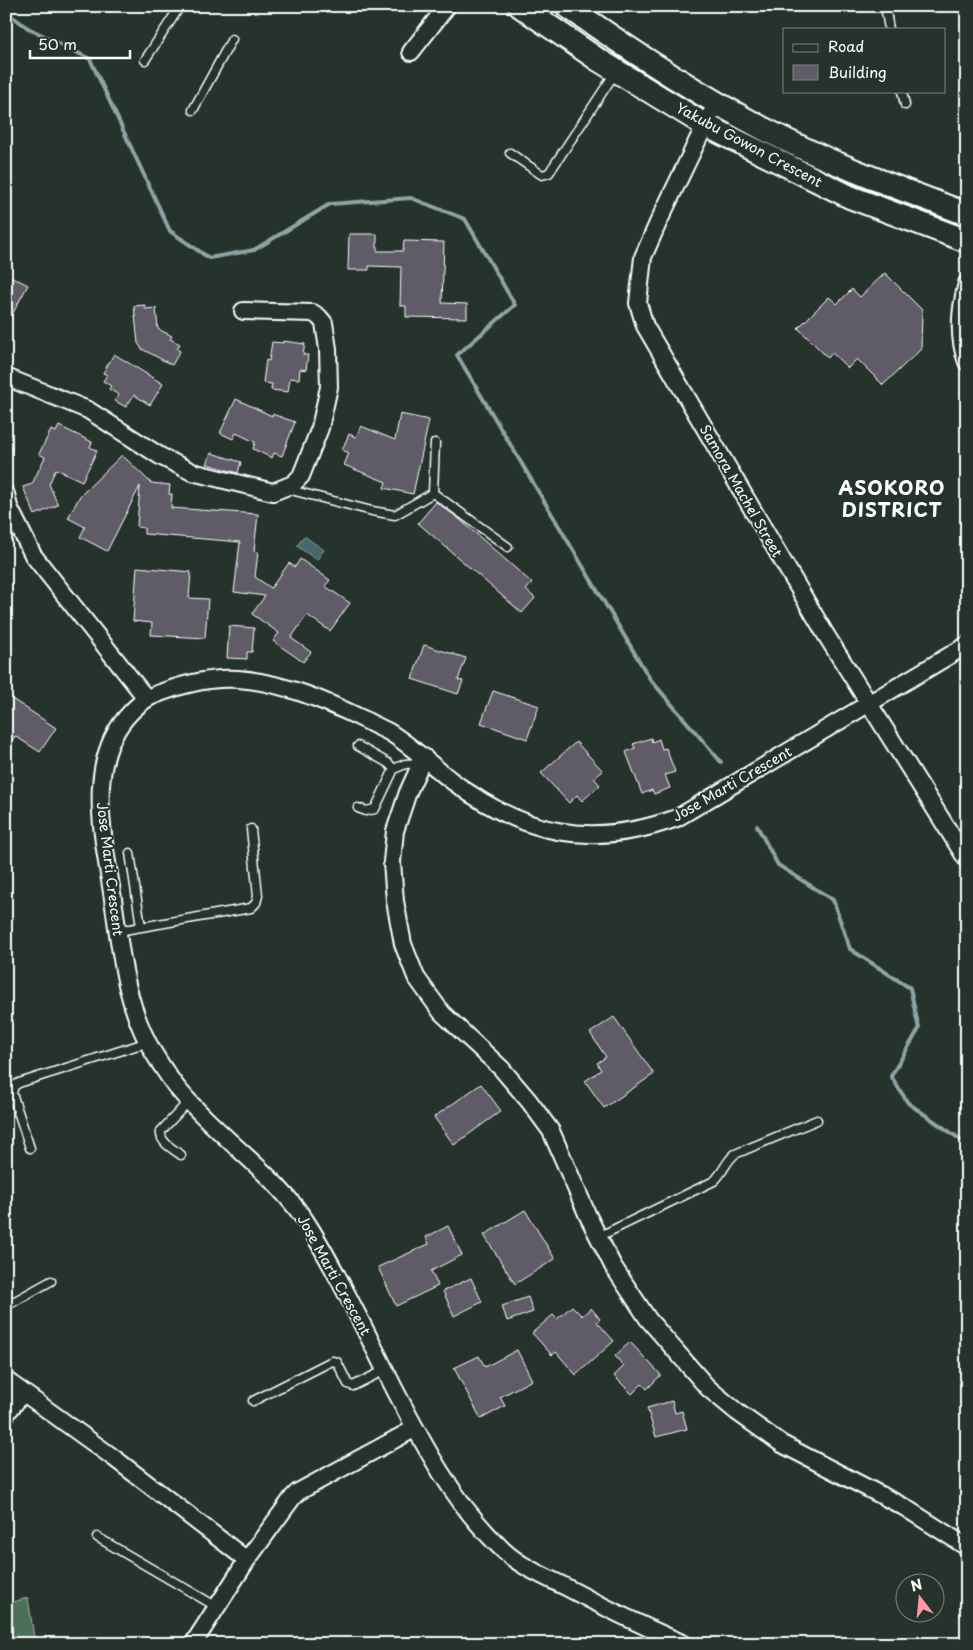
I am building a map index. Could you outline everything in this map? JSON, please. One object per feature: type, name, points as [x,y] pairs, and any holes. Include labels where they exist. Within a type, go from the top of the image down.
[{"type":"main road","name":"Yakubu Gowon Crescent","points":[[520,6],[616,71],[705,125],[850,197],[967,241]]},
{"type":"main road","name":"Yakubu Gowon Crescent","points":[[568,6],[681,82],[765,130],[850,170],[967,214]]},
{"type":"street","points":[[411,52],[447,6]]},
{"type":"street","name":"Samora Machel Street","points":[[717,103],[643,257],[638,303],[645,326],[826,635],[967,860]]},
{"type":"street","points":[[967,283],[960,319],[961,338],[967,362]]},
{"type":"street","points":[[6,377],[88,410],[160,456],[192,472],[273,492],[293,484],[301,476],[320,428],[329,387],[328,349],[324,323],[312,313],[243,311]]},
{"type":"street","points":[[7,504],[33,554],[146,698]]},
{"type":"street","name":"Jose Marti Crescent","points":[[684,1644],[637,1623],[536,1572],[506,1553],[483,1529],[460,1501],[414,1429],[310,1228],[292,1202],[261,1168],[208,1120],[178,1089],[140,1026],[122,968],[99,807],[105,759],[110,742],[119,726],[146,698],[180,686],[207,680],[238,679],[278,686],[334,706],[388,732],[422,760],[484,802],[522,821],[558,832],[575,834],[631,831],[655,826],[677,818],[967,645]]},
{"type":"street","points":[[422,760],[408,792],[395,831],[392,862],[395,902],[403,944],[416,977],[442,1013],[501,1068],[551,1131],[598,1237],[613,1266],[648,1319],[708,1388],[737,1412],[782,1444],[904,1507],[967,1547]]},
{"type":"street","points":[[6,1380],[114,1458],[247,1560]]},
{"type":"street","points":[[6,1414],[24,1393]]},
{"type":"street","points":[[193,1644],[247,1560],[286,1505],[298,1492],[414,1429]]},
{"type":"lane","points":[[885,6],[889,28]]},
{"type":"lane","points":[[145,60],[179,8]]},
{"type":"lane","points":[[192,110],[232,39]]},
{"type":"lane","points":[[510,153],[542,174],[549,173],[616,71]]},
{"type":"lane","points":[[902,92],[905,105]]},
{"type":"lane","points":[[433,493],[435,443]]},
{"type":"lane","points":[[285,488],[372,511],[395,515],[433,493]]},
{"type":"lane","points":[[433,493],[508,547]]},
{"type":"lane","points":[[358,746],[388,763],[394,769]]},
{"type":"lane","points":[[358,808],[366,811],[376,809],[394,769],[422,760]]},
{"type":"lane","points":[[118,931],[251,908],[256,903],[258,896],[251,829]]},
{"type":"lane","points":[[130,853],[141,927]]},
{"type":"lane","points":[[30,1148],[12,1093],[14,1086],[148,1042]]},
{"type":"lane","points":[[181,1156],[163,1141],[160,1136],[161,1131],[189,1101]]},
{"type":"lane","points":[[598,1237],[714,1181],[735,1154],[817,1120]]},
{"type":"lane","points":[[6,1306],[51,1281]]},
{"type":"lane","points":[[253,1401],[332,1360],[337,1362],[348,1384],[352,1386],[385,1370]]},
{"type":"lane","points":[[97,1536],[217,1607]]},
{"type":"green space","points":[[28,1598],[35,1644],[6,1644],[6,1604]]},
{"type":"water","points":[[304,536],[324,550],[317,560],[297,546]]},
{"type":"building","points":[[349,234],[377,234],[377,251],[403,251],[404,241],[444,242],[442,303],[467,304],[467,318],[406,317],[406,306],[400,306],[401,267],[369,266],[369,270],[348,270]]},
{"type":"building","points":[[885,273],[922,310],[921,349],[883,385],[857,359],[848,368],[832,353],[828,358],[798,328],[829,297],[837,304],[852,289],[860,297]]},
{"type":"building","points":[[6,274],[28,285],[6,326]]},
{"type":"building","points":[[145,305],[145,309],[156,308],[158,329],[172,336],[170,339],[180,344],[177,349],[180,351],[172,365],[142,349],[138,343],[134,306]]},
{"type":"building","points":[[283,341],[305,344],[303,355],[308,355],[306,370],[300,369],[299,379],[290,378],[288,392],[271,390],[272,384],[263,383],[266,360],[269,361],[272,342],[283,343]]},
{"type":"building","points":[[114,354],[163,384],[150,405],[134,395],[126,407],[115,401],[119,395],[109,389],[111,386],[103,381],[107,375],[103,373]]},
{"type":"building","points":[[236,399],[272,416],[272,414],[295,422],[282,456],[274,453],[272,458],[253,449],[255,442],[236,433],[233,439],[220,433]]},
{"type":"building","points":[[400,414],[429,420],[413,494],[384,488],[386,482],[344,465],[349,453],[342,450],[349,434],[356,437],[361,426],[395,440]]},
{"type":"building","points":[[59,426],[92,442],[90,447],[97,451],[82,481],[56,469],[49,484],[58,505],[35,515],[23,487],[32,484],[45,457],[39,454],[51,430],[56,432]]},
{"type":"building","points":[[211,453],[241,462],[238,473],[207,464]]},
{"type":"building","points":[[122,455],[151,483],[170,485],[169,494],[172,494],[171,508],[258,514],[254,551],[258,552],[255,577],[271,588],[289,563],[295,567],[300,559],[330,580],[325,586],[350,603],[330,631],[307,615],[291,638],[311,652],[303,662],[273,641],[279,633],[252,614],[265,596],[234,592],[240,542],[144,534],[144,528],[137,527],[140,486],[107,551],[80,537],[85,527],[68,518],[80,496]]},
{"type":"building","points":[[436,502],[457,517],[532,583],[526,590],[535,598],[522,613],[418,523]]},
{"type":"building","points":[[137,567],[191,572],[189,598],[208,599],[205,638],[151,635],[152,623],[133,621]]},
{"type":"building","points":[[229,626],[254,628],[252,652],[247,652],[247,659],[227,658]]},
{"type":"building","points":[[424,645],[466,658],[458,680],[463,681],[458,694],[412,679]]},
{"type":"building","points":[[493,691],[539,706],[527,739],[481,723]]},
{"type":"building","points":[[6,695],[56,728],[40,752],[15,736],[6,749]]},
{"type":"building","points":[[651,738],[652,742],[659,739],[662,749],[666,748],[675,772],[665,775],[670,788],[654,794],[652,790],[642,794],[626,752],[635,748],[633,744]]},
{"type":"building","points":[[576,742],[603,771],[594,778],[600,785],[582,801],[577,795],[569,803],[541,773]]},
{"type":"building","points":[[614,1017],[654,1074],[604,1108],[585,1081],[601,1070],[597,1063],[606,1057],[590,1033]]},
{"type":"building","points":[[481,1084],[501,1111],[454,1145],[434,1117]]},
{"type":"building","points":[[525,1210],[555,1259],[515,1284],[484,1235]]},
{"type":"building","points":[[448,1226],[462,1255],[431,1271],[438,1286],[396,1306],[378,1267],[429,1244],[426,1237]]},
{"type":"building","points":[[471,1278],[482,1302],[454,1316],[443,1291]]},
{"type":"building","points":[[528,1297],[533,1312],[507,1321],[502,1306]]},
{"type":"building","points":[[572,1306],[582,1316],[591,1308],[600,1319],[597,1322],[614,1341],[576,1375],[556,1352],[552,1355],[532,1333],[553,1315],[557,1319]]},
{"type":"building","points":[[630,1342],[661,1375],[647,1389],[642,1384],[632,1394],[614,1376],[624,1366],[615,1356]]},
{"type":"building","points":[[517,1350],[532,1380],[500,1397],[505,1406],[481,1419],[454,1368],[479,1356],[485,1367]]},
{"type":"building","points":[[672,1401],[675,1413],[682,1411],[687,1429],[656,1437],[647,1408]]},
{"type":"waterway","points":[[6,12],[28,28],[90,59],[170,231],[209,258],[254,250],[330,204],[411,198],[465,219],[515,305],[457,355],[650,679],[721,762]]},
{"type":"waterway","points":[[757,826],[778,865],[833,900],[850,949],[910,988],[919,1029],[891,1076],[908,1103],[967,1144]]},
{"type":"district","name":"ASOKORO DISTRICT","points":[[892,499]]}]
